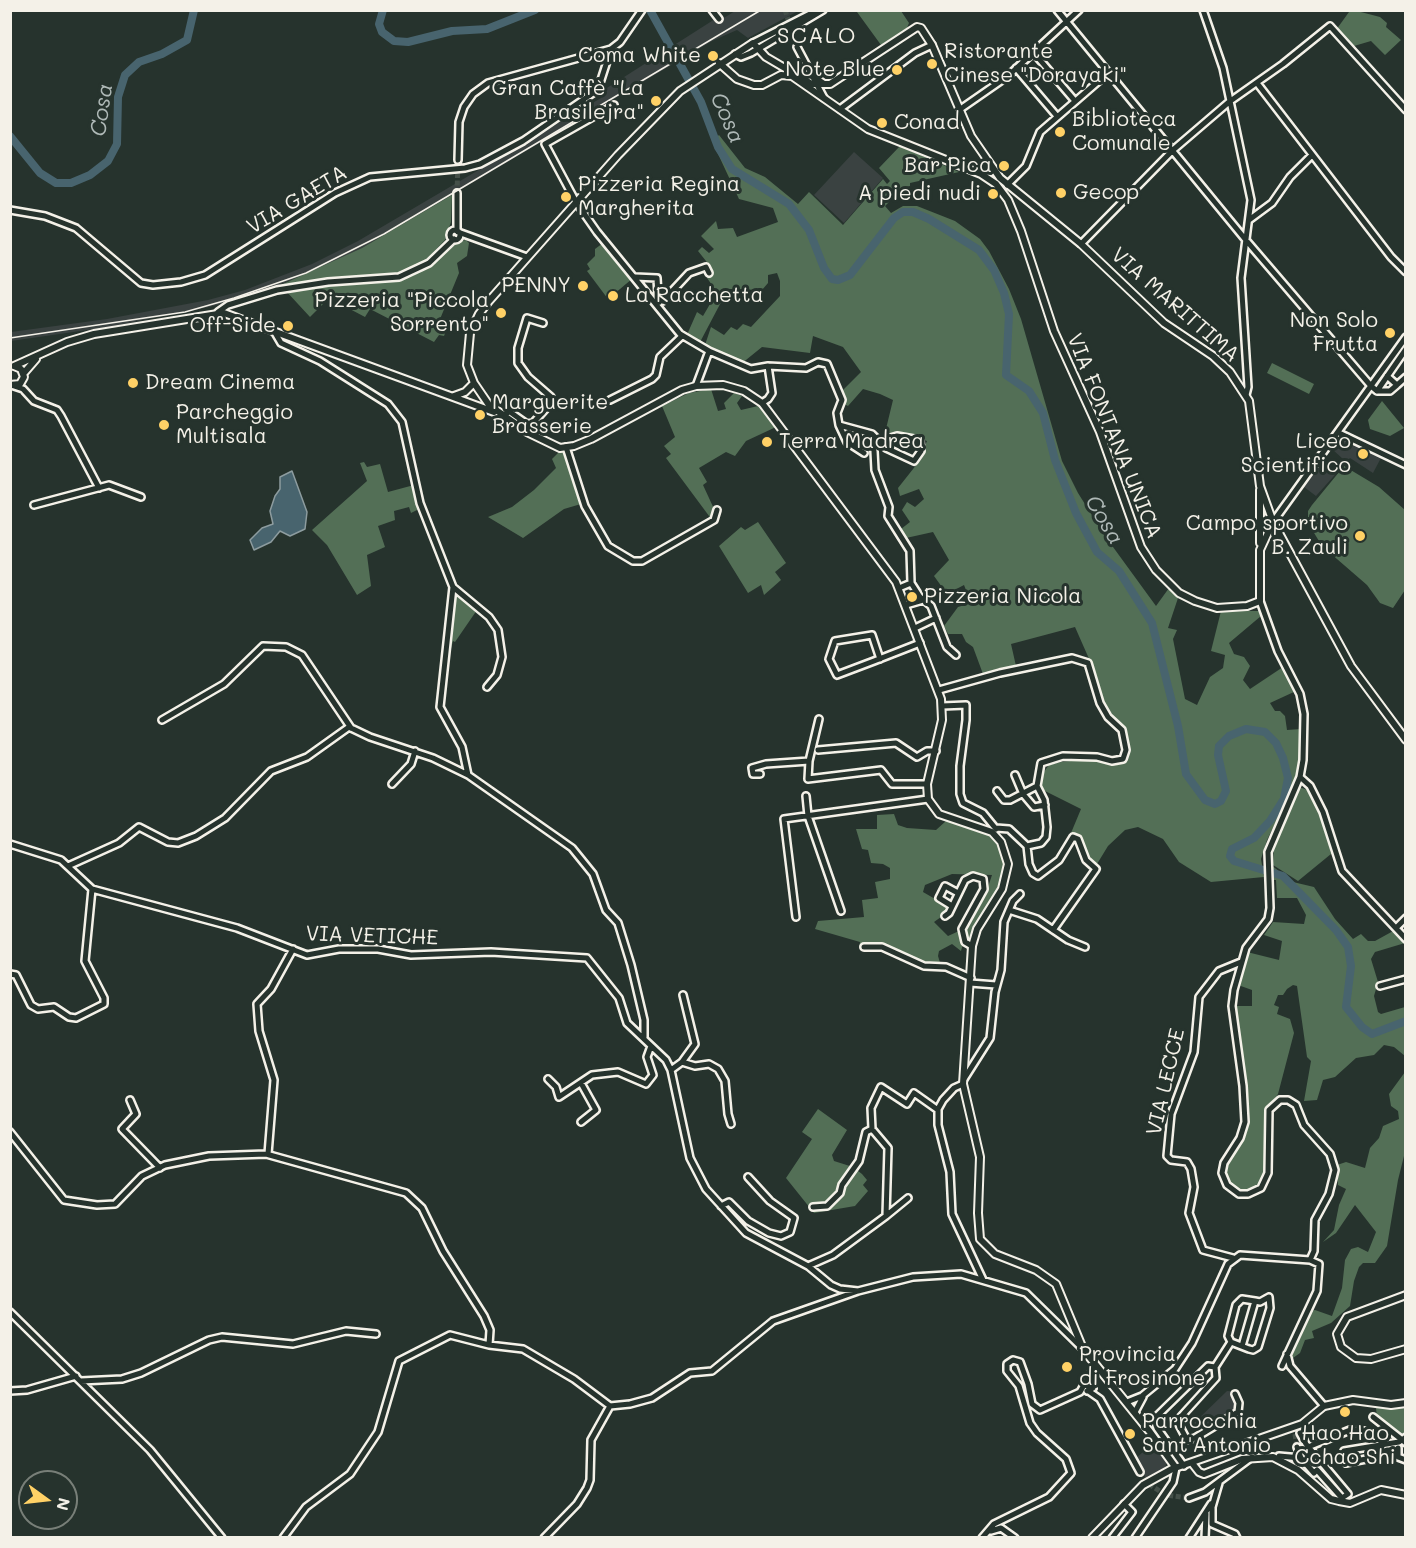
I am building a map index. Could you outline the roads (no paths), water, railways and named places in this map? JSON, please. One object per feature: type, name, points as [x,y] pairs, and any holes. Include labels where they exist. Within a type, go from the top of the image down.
[{"type":"main road","name":"VIA MARITTIMA","points":[[830,84],[919,27],[932,45],[959,110],[989,164],[1005,183],[1081,244],[1164,322],[1213,356],[1237,380],[1246,395],[1256,440],[1260,486],[1274,522],[1351,666],[1405,738]]},
{"type":"main road","points":[[501,415],[481,396],[467,365],[470,333],[479,314],[526,257],[680,91],[705,72],[753,43],[771,60],[817,85],[830,84]]},
{"type":"main road","points":[[719,63],[745,83],[762,85],[778,76],[788,75],[823,95],[868,129],[982,174],[994,181],[1009,202],[1013,195],[1018,194]]},
{"type":"main road","points":[[812,75],[824,84],[830,84]]},
{"type":"main road","points":[[823,95],[830,84]]},
{"type":"main road","points":[[982,174],[988,172],[989,164]]},
{"type":"main road","name":"VIA FONTANA UNICA","points":[[1009,202],[1054,331],[1100,432],[1134,529],[1149,562],[1179,592],[1210,607],[1232,608],[1260,601]]},
{"type":"main road","points":[[12,366],[94,334],[218,312],[236,316],[472,403],[501,415],[550,445],[566,447],[596,437],[682,390],[696,386],[715,384],[734,387],[762,403],[899,588],[939,690],[942,706],[936,751],[927,784],[928,799],[939,814],[994,830],[1005,851],[1006,875],[1002,889],[977,929],[972,946],[963,1082],[980,1157],[978,1213],[980,1239],[995,1254],[1035,1270],[1056,1284],[1083,1349],[1135,1412],[1176,1468]]},
{"type":"main road","points":[[12,386],[23,377],[41,354]]},
{"type":"main road","points":[[12,366],[21,369],[23,377]]},
{"type":"main road","points":[[454,396],[465,392],[474,383]]},
{"type":"main road","points":[[472,403],[478,402],[481,396]]},
{"type":"main road","points":[[1260,486],[1260,601]]},
{"type":"main road","points":[[1260,550],[1274,522]]},
{"type":"main road","points":[[1406,1295],[1347,1317],[1337,1334],[1341,1347],[1356,1358],[1371,1359],[1406,1349]]},
{"type":"main road","points":[[1092,1538],[1124,1503],[1149,1481],[1176,1468],[1302,1425],[1324,1406],[1353,1400],[1391,1405],[1406,1403]]},
{"type":"main road","points":[[1192,1463],[1199,1472],[1204,1474],[1233,1461],[1252,1457],[1278,1459],[1298,1470],[1339,1502],[1350,1503],[1381,1490],[1406,1495]]},
{"type":"street","name":"VIA GAETA","points":[[10,210],[45,216],[76,228],[141,282],[172,283],[205,275],[334,193],[369,177],[465,168],[480,164],[506,151],[588,98],[600,83],[611,50],[642,10]]},
{"type":"street","points":[[712,10],[719,19]]},
{"type":"street","points":[[753,43],[818,10]]},
{"type":"street","points":[[735,54],[741,57],[760,48],[823,10]]},
{"type":"street","points":[[1057,10],[1245,239],[1371,386],[1377,391],[1390,391],[1406,376],[1393,368]]},
{"type":"street","points":[[959,110],[1034,53],[1079,10]]},
{"type":"street","points":[[1203,10],[1222,68],[1251,200],[1241,289],[1248,387],[1246,395]]},
{"type":"street","points":[[1081,244],[1173,150],[1229,102],[1330,26],[1406,110]]},
{"type":"street","points":[[840,109],[915,53],[932,45]]},
{"type":"street","points":[[797,47],[823,95]]},
{"type":"street","points":[[458,160],[459,122],[464,107],[473,94],[488,83],[611,50]]},
{"type":"street","points":[[1034,53],[1075,101]]},
{"type":"street","points":[[1016,68],[1056,115]]},
{"type":"street","points":[[1005,183],[1026,166],[1035,138],[1056,115],[1108,73]]},
{"type":"street","points":[[1257,83],[1391,257],[1406,272]]},
{"type":"street","points":[[614,105],[544,144],[576,202],[633,277],[682,336],[750,369],[768,366],[806,368],[818,362],[826,364],[842,400],[837,413],[839,425],[847,442],[864,453]]},
{"type":"street","points":[[1249,220],[1272,203],[1290,177],[1312,155]]},
{"type":"street","points":[[218,312],[228,305],[288,288],[399,277],[429,263],[454,235],[457,193]]},
{"type":"street","points":[[454,235],[469,237],[526,257]]},
{"type":"street","points":[[633,277],[645,280],[657,278],[658,296],[663,301],[689,273],[706,267],[709,273]]},
{"type":"street","points":[[501,415],[510,412],[527,424],[533,423],[550,404],[551,397],[528,377],[518,363],[518,348],[527,318],[543,323]]},
{"type":"street","points":[[274,331],[281,343],[320,361],[388,404],[402,422],[420,502],[453,587],[440,707],[462,747],[468,775]]},
{"type":"street","points":[[610,400],[652,379],[656,375],[660,357],[682,336]]},
{"type":"street","points":[[1274,522],[1406,337]]},
{"type":"street","points":[[1377,391],[1393,368],[1403,360],[1405,349]]},
{"type":"street","points":[[696,386],[709,351]]},
{"type":"street","points":[[762,403],[772,393],[768,366]]},
{"type":"street","points":[[1387,376],[1397,385]]},
{"type":"street","points":[[23,377],[34,401]]},
{"type":"street","points":[[12,386],[23,389],[34,401],[57,410],[99,488]]},
{"type":"street","points":[[839,425],[863,430],[881,441],[886,448],[914,461],[921,451],[920,441],[914,439],[897,436],[881,441]]},
{"type":"street","points":[[1339,433],[1406,465]]},
{"type":"street","points":[[566,447],[585,506],[598,529],[608,546],[633,561],[642,561],[714,520],[717,510]]},
{"type":"street","points":[[874,451],[875,470],[890,507],[888,516],[910,551],[911,583],[923,600],[931,606],[947,647],[956,655]]},
{"type":"street","points":[[34,505],[99,488],[116,486],[141,497]]},
{"type":"street","points":[[899,588],[911,583]]},
{"type":"street","points":[[453,587],[489,617],[498,630],[502,657],[497,675],[487,687]]},
{"type":"street","points":[[906,606],[923,600]]},
{"type":"street","points":[[1260,601],[1278,651],[1300,694],[1304,737],[1300,777],[1268,852],[1270,908],[1268,919],[1248,943],[1241,962],[1232,1006],[1243,1086],[1245,1122],[1240,1138],[1224,1163],[1223,1177],[1239,1194],[1248,1194],[1261,1188],[1268,1173],[1269,1110],[1280,1100],[1288,1100],[1296,1106],[1304,1125],[1330,1154],[1335,1170],[1329,1194],[1315,1220],[1314,1251],[1310,1260]]},
{"type":"street","points":[[915,628],[936,618]]},
{"type":"street","points":[[880,659],[872,635],[835,641],[829,659],[837,675],[880,659],[921,643]]},
{"type":"street","points":[[162,720],[224,684],[264,646],[295,650],[302,655],[351,728],[370,738],[415,751],[468,775],[572,848],[593,874],[606,910],[618,924],[631,964],[644,1020],[644,1037]]},
{"type":"street","points":[[939,690],[1053,660],[1072,658],[1088,663],[1100,703],[1108,717],[1122,730],[1126,750],[1124,759],[1112,761],[1082,756],[1049,759],[1039,766],[1037,786],[1045,805],[1046,837],[1037,845],[1027,846]]},
{"type":"street","points":[[942,706],[966,705],[960,766],[960,794],[963,804],[983,813],[994,830],[1009,829],[1027,846],[1029,864],[1033,873],[1038,876],[1059,860],[1073,837],[1078,839],[1086,860],[1096,868],[1053,930]]},
{"type":"street","points":[[819,719],[809,761],[808,779],[881,770],[892,784],[927,784]]},
{"type":"street","points":[[68,866],[119,843],[139,827],[168,842],[178,843],[196,836],[225,818],[272,771],[307,757],[351,728]]},
{"type":"street","points":[[818,750],[896,743],[917,757],[931,750],[936,751]]},
{"type":"street","points":[[392,784],[411,764],[415,751]]},
{"type":"street","points":[[759,774],[753,774],[752,768],[766,764],[809,761]]},
{"type":"street","points":[[1015,775],[1023,794],[1034,807],[1045,805]]},
{"type":"street","points":[[1300,777],[1312,790],[1323,812],[1342,871],[1354,887],[1397,927],[1406,939]]},
{"type":"street","points":[[997,791],[1007,800],[1037,786]]},
{"type":"street","points":[[806,796],[807,816],[842,911]]},
{"type":"street","points":[[796,916],[784,819],[868,805],[928,799]]},
{"type":"street","name":"VIA VETICHE","points":[[10,844],[47,855],[68,866],[92,889],[237,928],[307,955],[339,948],[378,949],[420,956],[491,952],[587,958],[619,998],[627,1023],[666,1060],[670,1070]]},
{"type":"street","points":[[945,916],[968,877],[979,877],[984,882],[984,889],[962,930],[965,942],[972,946]]},
{"type":"street","points":[[952,906],[939,898],[945,886],[958,893]]},
{"type":"street","points":[[10,974],[16,975],[31,1005],[38,1009],[54,1007],[69,1017],[76,1018],[104,1004],[104,998],[85,961],[92,889]]},
{"type":"street","points":[[983,1280],[952,1214],[950,1172],[938,1125],[938,1110],[954,1088],[963,1082],[990,1038],[996,985],[1001,970],[1004,922],[1020,894]]},
{"type":"street","points":[[1009,910],[1037,919],[1085,947]]},
{"type":"street","points":[[1397,927],[1406,918]]},
{"type":"street","points":[[864,947],[873,945],[882,947],[924,966],[946,968],[970,980],[996,985]]},
{"type":"street","points":[[268,1155],[274,1080],[259,1031],[256,1004],[271,988],[293,949]]},
{"type":"street","name":"VIA LECCE","points":[[1233,1258],[1203,1250],[1189,1213],[1194,1187],[1191,1169],[1187,1162],[1171,1160],[1167,1156],[1171,1114],[1194,1052],[1201,993],[1219,971],[1241,962]]},
{"type":"street","points":[[1380,986],[1406,979]]},
{"type":"street","points":[[683,995],[695,1044],[682,1062],[670,1070],[690,1158],[706,1189],[746,1233],[808,1266],[840,1289],[858,1291]]},
{"type":"street","points":[[548,1079],[556,1087],[559,1097],[592,1074],[618,1072],[646,1084],[653,1075],[646,1057],[651,1046]]},
{"type":"street","points":[[682,1062],[695,1066],[709,1064],[718,1069],[725,1081],[731,1124]]},
{"type":"street","points":[[581,1083],[596,1110],[581,1122]]},
{"type":"street","points":[[886,1216],[888,1148],[872,1129],[871,1108],[881,1087],[907,1104],[914,1093],[938,1110]]},
{"type":"street","points":[[130,1100],[136,1114],[122,1129],[160,1168]]},
{"type":"street","points":[[813,1207],[826,1206],[840,1193],[842,1185],[859,1161],[866,1132],[872,1129]]},
{"type":"street","points":[[10,1132],[64,1200],[97,1205],[115,1204],[142,1176],[160,1168],[209,1156],[268,1155],[406,1193],[422,1208],[443,1251],[484,1316],[490,1330],[489,1345]]},
{"type":"street","points":[[721,1206],[729,1202],[748,1221],[769,1233],[781,1236],[790,1232],[794,1218],[770,1201],[748,1177]]},
{"type":"street","points":[[808,1266],[833,1256],[908,1197]]},
{"type":"street","points":[[1127,1402],[1134,1401],[1169,1375],[1185,1355],[1225,1270],[1233,1258],[1249,1254],[1310,1260],[1316,1262],[1319,1267],[1318,1288],[1282,1366]]},
{"type":"street","points":[[283,1538],[306,1507],[350,1474],[378,1432],[399,1361],[450,1335],[489,1345],[523,1349],[574,1379],[610,1406],[644,1402],[690,1373],[712,1371],[773,1321],[858,1291],[930,1274],[961,1274],[1029,1295],[1083,1349]]},
{"type":"street","points":[[1267,1297],[1270,1298],[1263,1334],[1256,1349],[1231,1342],[1227,1336],[1236,1305],[1242,1299],[1255,1301],[1260,1302],[1267,1297]]},
{"type":"street","points":[[1242,1346],[1255,1301]]},
{"type":"street","points":[[10,1312],[150,1450],[222,1538]]},
{"type":"street","points":[[10,1391],[27,1390],[79,1379],[122,1378],[141,1374],[209,1340],[222,1337],[293,1344],[346,1331],[376,1334]]},
{"type":"street","points":[[1231,1342],[1215,1366],[1216,1378],[1177,1421],[1187,1440],[1196,1438],[1238,1412],[1239,1403],[1235,1394]]},
{"type":"street","points":[[1287,1351],[1290,1366],[1324,1406]]},
{"type":"street","points":[[982,1537],[994,1524],[1049,1497],[1071,1473],[1066,1459],[1037,1433],[1030,1423],[1019,1386],[1007,1371],[1006,1364],[1013,1360],[1020,1362],[1032,1404],[1037,1409],[1043,1409],[1080,1392],[1090,1392],[1100,1399],[1140,1472]]},
{"type":"street","points":[[1080,1392],[1095,1366]]},
{"type":"street","points":[[1184,1466],[1157,1428],[1157,1416],[1208,1366],[1215,1366]]},
{"type":"street","points":[[1089,1380],[1090,1392]]},
{"type":"street","points":[[1135,1412],[1146,1393]]},
{"type":"street","points":[[544,1538],[577,1504],[587,1488],[590,1474],[591,1440],[610,1406]]},
{"type":"street","points":[[1372,1417],[1405,1440]]},
{"type":"street","points":[[1308,1447],[1350,1430],[1364,1431],[1384,1443]]},
{"type":"street","points":[[1297,1447],[1301,1458],[1314,1473],[1317,1470],[1342,1498],[1348,1494],[1308,1447],[1300,1433]]},
{"type":"street","points":[[1398,1450],[1387,1450],[1366,1460],[1346,1462],[1344,1451],[1405,1440]]},
{"type":"street","points":[[1405,1440],[1398,1450],[1398,1457],[1406,1460]]},
{"type":"street","points":[[1278,1459],[1279,1456],[1301,1458]]},
{"type":"street","points":[[1189,1498],[1200,1495],[1252,1457]]},
{"type":"street","points":[[1135,1538],[1173,1482],[1176,1468]]},
{"type":"street","points":[[1189,1538],[1209,1507],[1219,1482]]},
{"type":"street","points":[[1213,1499],[1212,1524],[1235,1534],[1237,1538]]},
{"type":"street","points":[[1100,1529],[1111,1538],[1132,1512],[1124,1503]]},
{"type":"street","points":[[1204,1538],[1209,1507]]},
{"type":"street","points":[[982,1537],[998,1527],[1015,1538]]},
{"type":"water","points":[[292,471],[307,512],[305,529],[290,536],[280,531],[271,542],[254,550],[250,540],[262,528],[273,524],[270,511],[280,489],[280,477]]},
{"type":"waterway","name":"Cosa","points":[[10,136],[40,173],[56,183],[71,183],[90,175],[108,161],[117,144],[118,97],[125,75],[139,62],[162,54],[187,40],[194,10]]},
{"type":"waterway","name":"Cosa","points":[[383,10],[379,24],[382,32],[394,41],[408,42],[452,31],[487,29],[535,10]]},
{"type":"waterway","name":"Cosa","points":[[650,10],[701,102],[718,147],[732,169],[789,204],[809,230],[824,268],[832,279],[838,280],[850,275],[894,218],[903,212],[913,212],[929,219],[979,250],[994,270],[1004,293],[1009,314],[1006,375],[1029,391],[1043,413],[1055,460],[1076,513],[1097,552],[1119,571],[1152,623],[1178,726],[1186,774],[1205,800],[1215,804],[1221,801],[1226,791],[1218,755],[1219,746],[1229,736],[1246,729],[1265,732],[1276,743],[1283,758],[1288,778],[1284,799],[1270,821],[1254,838],[1232,849],[1230,856],[1234,861],[1283,876],[1336,930],[1348,947],[1351,966],[1346,1007],[1362,1027],[1372,1034],[1406,1021]]},
{"type":"tunnel","points":[[785,10],[797,47]]},
{"type":"tunnel","points":[[457,193],[458,160]]},
{"type":"tunnel","points":[[1295,1434],[1297,1447]]},
{"type":"tunnel","points":[[1140,1472],[1150,1485],[1166,1495],[1189,1498]]},
{"type":"railway","points":[[10,338],[185,312],[306,273],[384,234],[761,10]]},
{"type":"place","name":"Coma White","points":[[713,56]]},
{"type":"place","name":"Ristorante Cinese \"Dorayaki\"","points":[[932,64]]},
{"type":"place","name":"Note Blue","points":[[897,70]]},
{"type":"place","name":"Gran Caffè \"La Brasilejra\"","points":[[656,101]]},
{"type":"place","name":"Conad","points":[[882,123]]},
{"type":"place","name":"Biblioteca Comunale","points":[[1060,132]]},
{"type":"place","name":"Bar Pica","points":[[1004,166]]},
{"type":"place","name":"Gecop","points":[[1061,193]]},
{"type":"place","name":"A piedi nudi","points":[[993,194]]},
{"type":"place","name":"Pizzeria Regina Margherita","points":[[566,197]]},
{"type":"place","name":"PENNY","points":[[583,286]]},
{"type":"place","name":"La Racchetta","points":[[613,296]]},
{"type":"place","name":"Pizzeria \"Piccola Sorrento\"","points":[[501,313]]},
{"type":"place","name":"Off-Side","points":[[288,326]]},
{"type":"place","name":"Non Solo Frutta","points":[[1390,333]]},
{"type":"place","name":"Dream Cinema","points":[[133,383]]},
{"type":"place","name":"Marguerite Brasserie","points":[[480,415]]},
{"type":"place","name":"Parcheggio Multisala","points":[[164,425]]},
{"type":"place","name":"Terra Madrea","points":[[767,442]]},
{"type":"place","name":"Liceo Scientifico","points":[[1363,454]]},
{"type":"place","name":"Campo sportivo B. Zauli","points":[[1360,536]]},
{"type":"place","name":"Pizzeria Nicola","points":[[912,597]]},
{"type":"place","name":"Provincia di Frosinone","points":[[1067,1367]]},
{"type":"place","name":"Hao Hao Cchao Shi","points":[[1345,1412]]},
{"type":"place","name":"Parrocchia Sant'Antonio","points":[[1130,1434]]},
{"type":"district","name":"SCALO","points":[[817,36]]}]
